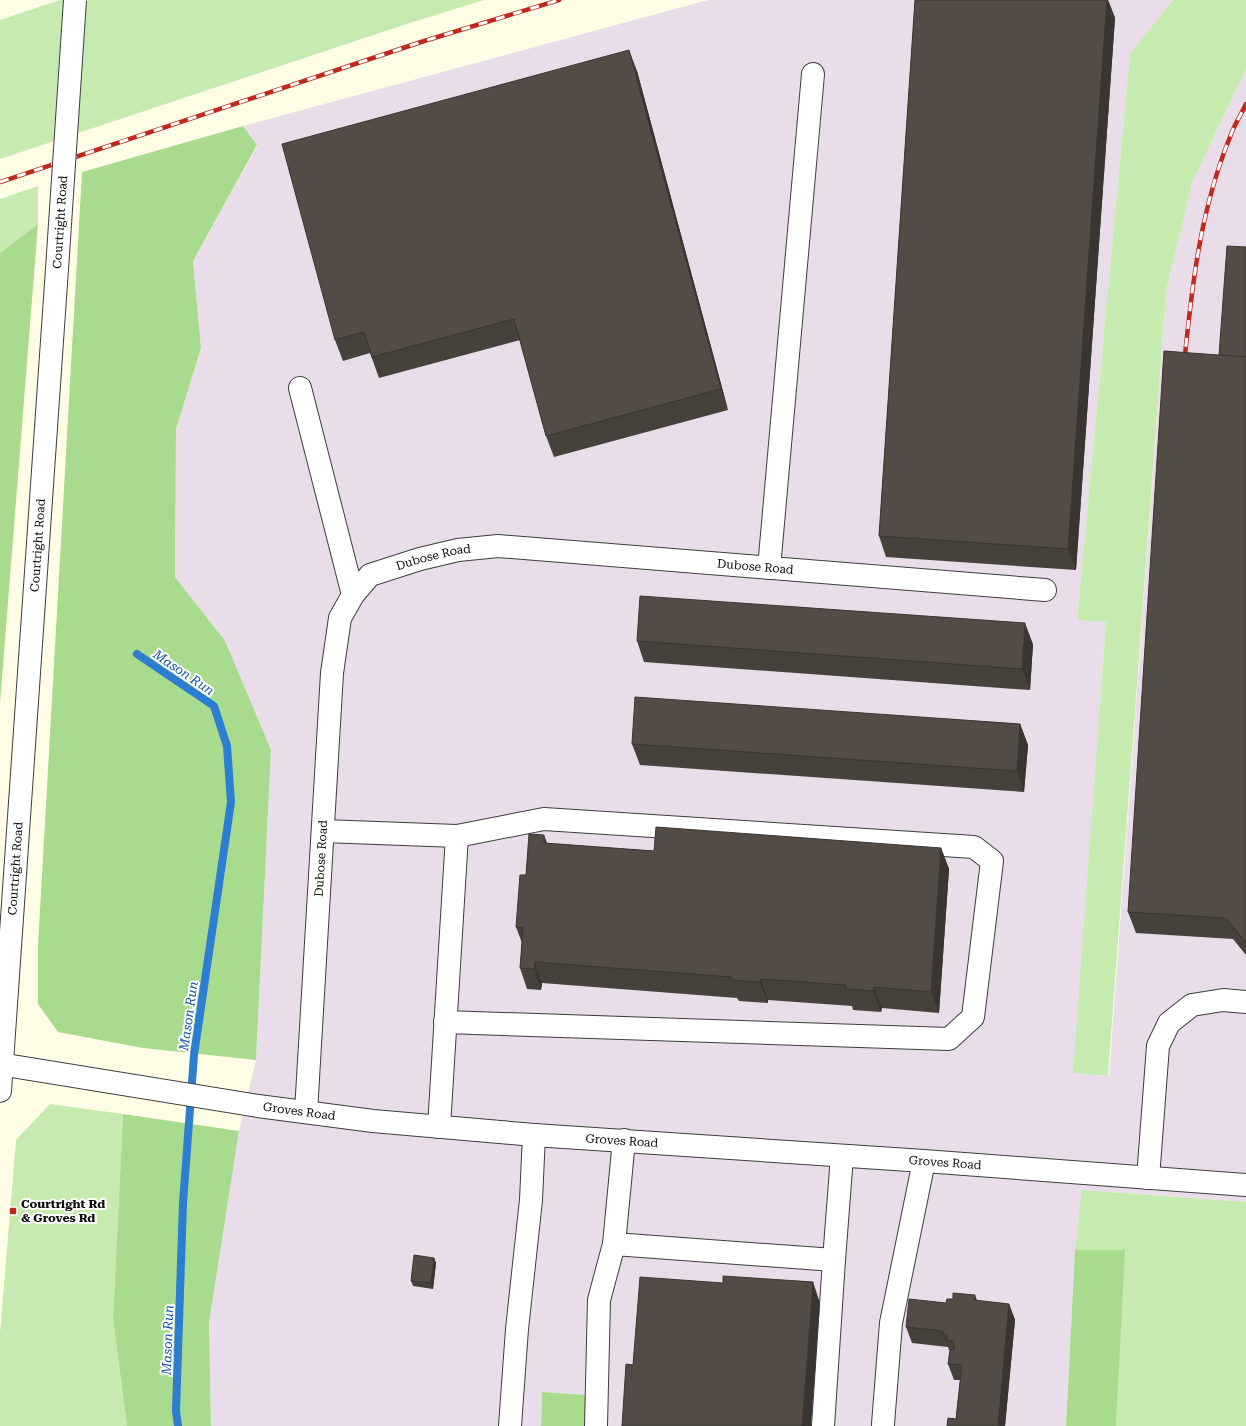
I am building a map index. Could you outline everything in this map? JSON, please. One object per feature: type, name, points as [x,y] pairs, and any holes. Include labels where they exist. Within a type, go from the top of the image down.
[{"type":"street","name":"Courtright Road","points":[[0,1091],[57,269],[74,0]]},
{"type":"street","points":[[769,568],[813,74]]},
{"type":"street","points":[[300,388],[353,595]]},
{"type":"street","name":"Dubose Road","points":[[306,1112],[332,673],[340,618],[353,595],[370,575],[420,559],[458,550],[498,546],[1045,590]]},
{"type":"street","points":[[323,831],[457,836],[544,819],[974,847],[992,861],[973,1017],[949,1039],[445,1022]]},
{"type":"street","points":[[439,1127],[457,836]]},
{"type":"street","points":[[1148,1178],[1158,1046],[1169,1023],[1192,1005],[1223,1000],[1246,1002]]},
{"type":"street","name":"Groves Road","points":[[1,1064],[210,1098],[373,1121],[534,1135],[924,1161],[1246,1185]]},
{"type":"street","points":[[510,1426],[517,1328],[531,1200],[534,1135]]},
{"type":"street","points":[[596,1426],[599,1300],[614,1244],[624,1140]]},
{"type":"street","points":[[823,1426],[842,1156]]},
{"type":"street","points":[[883,1424],[891,1323],[924,1161]]},
{"type":"street","points":[[614,1244],[834,1260]]},
{"type":"shaded area","points":[[708,0],[1173,0],[1130,55],[1077,620],[1106,621],[1074,1073],[1109,1076],[1166,292],[1192,183],[1246,69],[1246,1202],[1083,1190],[1075,1250],[1066,1426],[585,1426],[585,1395],[542,1392],[541,1426],[211,1426],[209,1323],[239,1131],[256,1060],[271,750],[175,577],[176,429],[201,348],[193,261],[257,146],[243,126]]},
{"type":"green space","points":[[60,0],[484,0],[413,22],[0,159],[0,20]]},
{"type":"green space","points":[[1173,0],[1246,0],[1246,69],[1192,183],[1166,292],[1108,1076],[1073,1073],[1106,622],[1077,620],[1130,54]]},
{"type":"green space","points":[[243,126],[257,145],[193,261],[201,348],[176,429],[175,577],[225,641],[271,750],[256,1060],[143,1048],[58,1032],[38,1004],[38,945],[82,172]]},
{"type":"green space","points":[[38,186],[38,224],[0,253],[0,199]]},
{"type":"green space","points":[[38,224],[0,703],[0,253]]},
{"type":"green space","points":[[50,1104],[123,1114],[113,1319],[127,1426],[0,1426],[0,1333],[16,1140]]},
{"type":"green space","points":[[123,1114],[239,1131],[209,1323],[211,1426],[127,1426],[113,1319]]},
{"type":"green space","points":[[1082,1190],[1246,1202],[1246,1426],[1116,1426],[1124,1250],[1075,1250]]},
{"type":"green space","points":[[1075,1250],[1125,1250],[1116,1426],[1066,1426]]},
{"type":"green space","points":[[542,1392],[586,1395],[585,1426],[541,1426]]},
{"type":"building","points":[[915,0],[1107,0],[1068,549],[879,536]]},
{"type":"building","points":[[629,50],[721,389],[546,436],[514,319],[372,357],[364,332],[335,340],[282,144]]},
{"type":"building","points":[[1227,246],[1246,247],[1246,357],[1219,355]]},
{"type":"building","points":[[1164,351],[1246,357],[1246,943],[1226,918],[1128,912]]},
{"type":"building","points":[[640,596],[1025,623],[1022,669],[637,641]]},
{"type":"building","points":[[635,697],[1020,724],[1017,771],[632,744]]},
{"type":"building","points":[[656,827],[941,848],[931,992],[874,987],[873,991],[846,989],[846,985],[761,979],[760,982],[731,980],[731,977],[535,962],[534,969],[520,968],[523,928],[516,927],[520,875],[526,875],[529,834],[544,835],[544,843],[654,851]]},
{"type":"building","points":[[414,1255],[434,1258],[431,1283],[411,1281]]},
{"type":"building","points":[[723,1276],[813,1282],[802,1426],[622,1426],[626,1364],[633,1365],[640,1277],[723,1283]]},
{"type":"building","points":[[953,1293],[975,1295],[974,1300],[1009,1304],[998,1426],[947,1426],[948,1418],[956,1419],[962,1365],[948,1364],[950,1350],[954,1350],[954,1341],[946,1340],[947,1334],[943,1334],[943,1331],[906,1327],[909,1299],[946,1303],[947,1299],[953,1299]]},
{"type":"waterway","name":"Mason Run","points":[[137,654],[214,706],[227,746],[231,802],[194,1055],[183,1203],[176,1411],[178,1426]]},
{"type":"railway","points":[[0,182],[421,42],[559,0]]},
{"type":"railway","points":[[1184,365],[1194,277],[1204,221],[1220,165],[1232,133],[1246,104]]},
{"type":"place","name":"Courtright Rd & Groves Rd","points":[[13,1211]]}]
